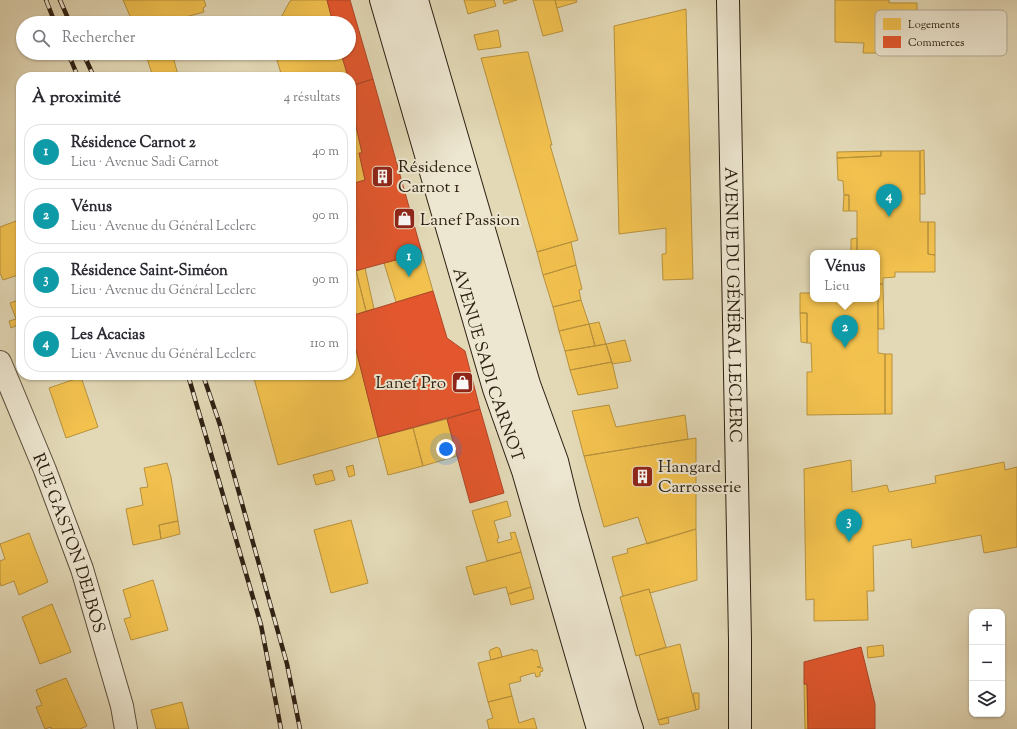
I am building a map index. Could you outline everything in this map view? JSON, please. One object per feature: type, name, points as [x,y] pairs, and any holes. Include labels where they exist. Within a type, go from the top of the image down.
[{"type":"main road","name":"AVENUE SADI CARNOT","points":[[382,0],[494,389],[523,471],[598,729]]},
{"type":"main road","name":"AVENUE SADI CARNOT","points":[[417,0],[528,384],[557,461],[569,510],[624,706],[632,729]]},
{"type":"main road","name":"AVENUE DU GÉNÉRAL LECLERC","points":[[728,0],[740,632],[740,729]]},
{"type":"main road","name":"RUE GASTON DELBOS","points":[[0,362],[82,569],[122,706],[126,729]]},
{"type":"lane","points":[[399,0],[486,299],[513,387],[539,461],[615,729]]},
{"type":"building: Logements","points":[[123,0],[204,0],[206,6],[203,8],[204,12],[189,16],[130,16]]},
{"type":"building: Logements","points":[[327,0],[331,16],[282,16],[290,1]]},
{"type":"building: Logements","points":[[464,0],[494,0],[496,6],[468,14]]},
{"type":"building: Logements","points":[[503,0],[517,0],[504,4]]},
{"type":"building: Logements","points":[[533,0],[555,0],[563,31],[543,36]]},
{"type":"building: Logements","points":[[555,0],[576,0],[577,2],[557,8]]},
{"type":"building: Logements","points":[[835,0],[889,0],[889,3],[917,3],[917,10],[875,10],[875,53],[863,53],[864,43],[835,42]]},
{"type":"building: Logements","points":[[686,9],[693,279],[663,280],[662,254],[666,254],[666,228],[619,234],[614,26]]},
{"type":"building: Logements","points":[[498,30],[501,47],[478,50],[474,35]]},
{"type":"building: Logements","points":[[528,52],[552,145],[550,145],[578,240],[537,252],[481,58]]},
{"type":"building: Logements","points":[[148,60],[174,60],[177,72],[151,72]]},
{"type":"building: Logements","points":[[277,60],[343,60],[347,72],[281,72]]},
{"type":"building: Logements","points":[[356,126],[362,153],[359,153],[365,180],[356,183]]},
{"type":"building: Logements","points":[[924,150],[925,194],[920,194],[920,151]]},
{"type":"building: Logements","points":[[881,151],[881,156],[837,158],[837,152]]},
{"type":"building: Logements","points":[[881,151],[920,151],[920,222],[928,222],[928,254],[935,255],[935,272],[895,272],[895,277],[883,278],[883,284],[880,284],[880,250],[857,250],[857,211],[849,211],[849,195],[844,195],[843,181],[838,180],[837,158],[881,156]]},
{"type":"building: Logements","points":[[844,195],[849,195],[849,211],[843,211]]},
{"type":"building: Logements","points":[[16,221],[16,276],[3,280],[0,273],[0,227]]},
{"type":"building: Logements","points":[[928,222],[935,222],[935,255],[928,254]]},
{"type":"building: Logements","points":[[857,238],[857,250],[851,250],[851,239]]},
{"type":"building: Logements","points":[[571,242],[576,265],[543,275],[537,252]]},
{"type":"building: Logements","points":[[422,253],[433,291],[396,302],[384,263]]},
{"type":"building: Logements","points":[[576,265],[582,289],[579,290],[581,300],[553,307],[543,275]]},
{"type":"building: Logements","points":[[365,268],[374,309],[366,311],[356,271]]},
{"type":"building: Logements","points":[[356,271],[366,311],[356,314]]},
{"type":"building: Logements","points":[[880,284],[883,284],[884,329],[878,329]]},
{"type":"building: Logements","points":[[800,293],[810,293],[810,302],[878,302],[878,353],[885,354],[885,414],[807,415],[807,372],[812,372],[811,343],[807,343],[807,313],[800,313]]},
{"type":"building: Logements","points":[[581,300],[589,324],[559,331],[553,307]]},
{"type":"building: Logements","points":[[16,301],[16,319],[10,303]]},
{"type":"building: Logements","points":[[800,313],[807,313],[807,343],[801,342]]},
{"type":"building: Logements","points":[[16,319],[16,326],[11,328],[9,321]]},
{"type":"building: Logements","points":[[599,322],[606,344],[595,346],[589,324]]},
{"type":"building: Logements","points":[[589,324],[595,346],[565,351],[559,331]]},
{"type":"building: Logements","points":[[625,340],[631,361],[612,364],[606,344]]},
{"type":"building: Logements","points":[[606,344],[612,362],[570,370],[565,351]]},
{"type":"building: Logements","points":[[356,350],[378,437],[278,465],[254,380],[356,380]]},
{"type":"building: Logements","points":[[885,354],[892,354],[892,414],[885,414]]},
{"type":"building: Logements","points":[[612,362],[618,388],[578,395],[570,370]]},
{"type":"building: Logements","points":[[72,380],[82,380],[98,427],[66,438],[49,388]]},
{"type":"building: Logements","points":[[609,405],[616,427],[685,415],[688,439],[584,456],[572,411]]},
{"type":"building: Logements","points":[[447,419],[457,456],[423,466],[413,428]]},
{"type":"building: Logements","points":[[413,428],[423,466],[388,475],[378,437]]},
{"type":"building: Logements","name":"Hangard Carrosserie","points":[[696,438],[696,529],[647,544],[638,517],[604,527],[584,456]]},
{"type":"building: Logements","points":[[851,460],[852,492],[887,485],[889,492],[936,483],[935,476],[1004,462],[1005,470],[1017,467],[1017,547],[984,553],[981,535],[912,548],[911,539],[873,546],[874,591],[867,591],[868,620],[814,621],[814,599],[806,600],[804,469]]},
{"type":"building: Logements","points":[[167,463],[171,477],[178,521],[159,525],[161,539],[133,545],[126,509],[143,505],[140,488],[148,487],[144,468]]},
{"type":"building: Logements","points":[[353,465],[355,475],[349,477],[346,467]]},
{"type":"building: Logements","points":[[332,470],[335,480],[316,485],[313,475]]},
{"type":"building: Logements","points":[[507,501],[511,516],[494,521],[499,538],[497,539],[498,543],[512,539],[510,533],[515,532],[521,552],[487,561],[472,511]]},
{"type":"building: Logements","points":[[351,520],[368,583],[331,593],[314,530]]},
{"type":"building: Logements","points":[[178,521],[180,534],[161,539],[159,525]]},
{"type":"building: Logements","points":[[696,529],[697,580],[650,593],[649,589],[623,596],[612,557],[628,553],[627,549]]},
{"type":"building: Logements","points":[[29,533],[48,582],[19,595],[14,581],[1,586],[0,561],[5,559],[0,544]]},
{"type":"building: Logements","points":[[521,552],[531,587],[508,594],[506,587],[474,595],[466,567]]},
{"type":"building: Logements","points":[[153,580],[168,630],[131,640],[124,619],[131,617],[123,590]]},
{"type":"building: Logements","points":[[531,587],[534,599],[511,605],[508,594]]},
{"type":"building: Logements","points":[[649,589],[666,647],[636,656],[620,597]]},
{"type":"building: Logements","points":[[52,604],[71,652],[40,664],[22,617]]},
{"type":"building: Logements","points":[[680,644],[696,710],[658,720],[639,655]]},
{"type":"building: Logements","points":[[883,645],[884,656],[868,658],[867,647]]},
{"type":"building: Logements","points":[[497,647],[500,649],[502,657],[491,660],[489,652]]},
{"type":"building: Logements","points":[[533,649],[533,651],[537,650],[541,666],[537,667],[542,667],[543,671],[540,672],[540,676],[536,677],[535,673],[533,673],[520,677],[521,681],[509,684],[512,696],[488,702],[478,663]]},
{"type":"building: Logements","points":[[66,678],[87,726],[80,729],[51,729],[51,727],[45,729],[36,707],[42,705],[36,690]]},
{"type":"building: Logements","points":[[804,684],[807,684],[808,729],[805,729]]},
{"type":"building: Logements","points":[[693,693],[699,693],[699,709],[696,710]]},
{"type":"building: Logements","points":[[512,696],[519,723],[534,718],[537,729],[489,729],[487,720],[493,718],[488,702]]},
{"type":"building: Logements","points":[[182,702],[189,729],[156,729],[151,710]]},
{"type":"building: Logements","points":[[668,717],[669,723],[660,725],[658,720]]},
{"type":"building: Commerces","points":[[327,0],[350,0],[355,16],[331,16]]},
{"type":"building: Commerces","points":[[356,21],[373,79],[356,84],[356,72],[347,72],[343,60],[356,60]]},
{"type":"building: Commerces","name":"Résidence Carnot 1","points":[[373,79],[422,253],[356,271],[356,183],[365,180],[359,153],[362,153],[356,126],[356,84]]},
{"type":"building: Commerces","points":[[433,291],[447,338],[465,351],[480,409],[378,437],[356,350],[356,314]]},
{"type":"building: Commerces","points":[[480,409],[504,493],[470,503],[447,419]]},
{"type":"building: Commerces","points":[[861,647],[875,704],[875,729],[808,729],[807,684],[804,684],[804,662]]},
{"type":"railway","points":[[46,0],[52,16]]},
{"type":"railway","points":[[60,0],[67,16]]},
{"type":"railway","points":[[71,60],[76,72]]},
{"type":"railway","points":[[86,60],[92,72]]},
{"type":"railway","points":[[189,380],[261,625],[281,729]]},
{"type":"railway","points":[[205,380],[220,425],[287,664],[300,729]]},
{"type":"place","name":"Résidence Carnot 1","points":[[383,176]]},
{"type":"place","name":"Les Acacias","points":[[889,217]]},
{"type":"place","name":"Lanef Passion","points":[[405,219]]},
{"type":"place","name":"Résidence Carnot 2","points":[[409,277]]},
{"type":"place","name":"Vénus","points":[[845,348]]},
{"type":"place","name":"Lanef Pro","points":[[462,382]]},
{"type":"place","name":"Hangard Carrosserie","points":[[643,476]]},
{"type":"place","name":"Résidence Saint-Siméon","points":[[849,542]]}]
